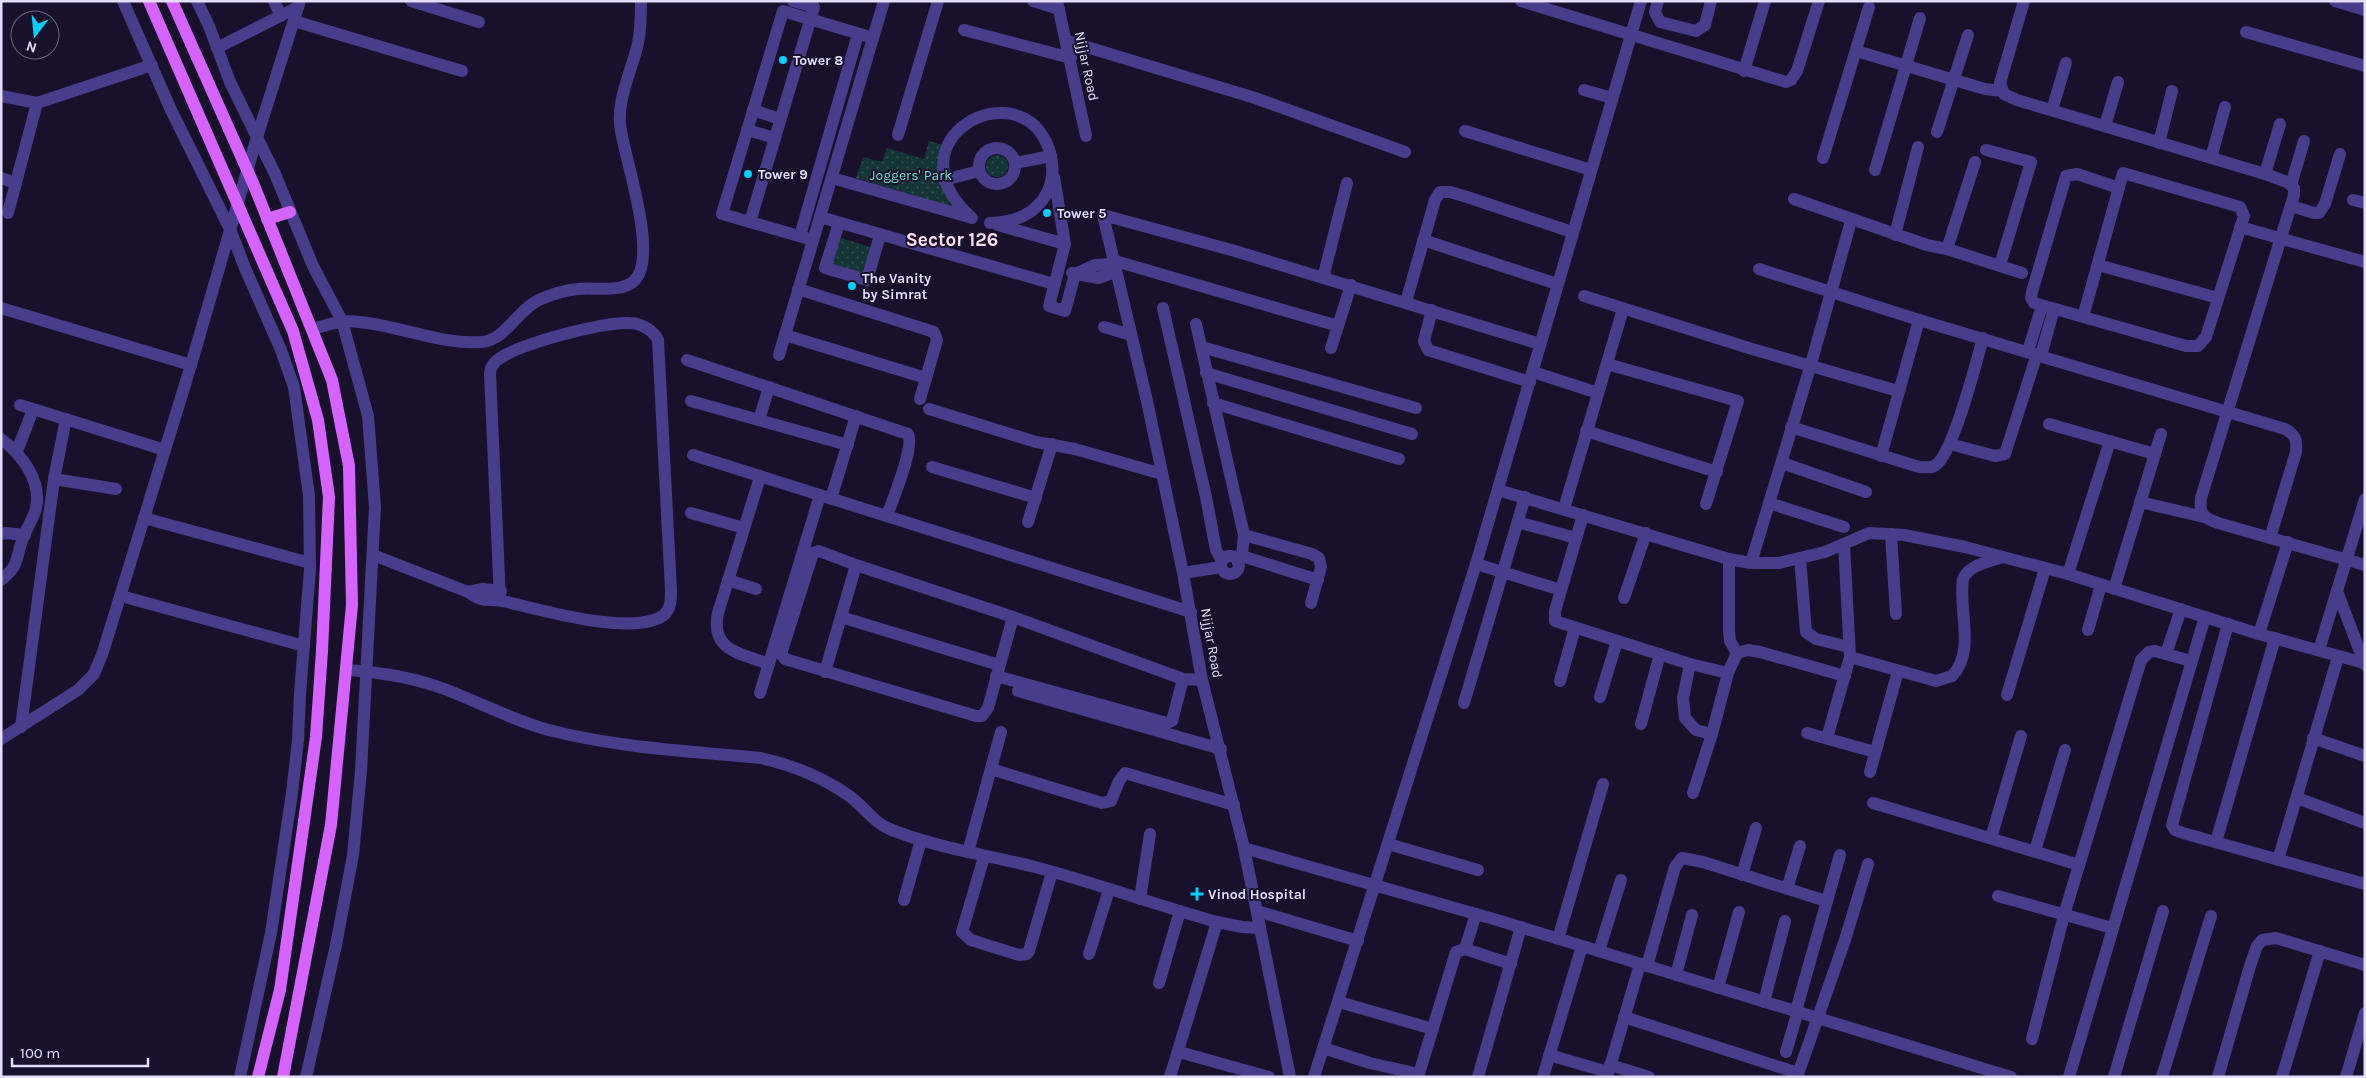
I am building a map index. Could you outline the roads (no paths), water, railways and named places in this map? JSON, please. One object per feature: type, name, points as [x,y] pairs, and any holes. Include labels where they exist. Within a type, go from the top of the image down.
[{"type":"main road","points":[[149,1],[292,331],[318,420],[329,497],[323,642],[316,737],[280,990],[258,1077]]},
{"type":"main road","points":[[172,1],[248,172],[332,380],[350,466],[352,605],[331,826],[283,1077]]},
{"type":"main road","points":[[267,219],[290,212]]},
{"type":"street","points":[[123,1],[214,199],[230,229],[281,350],[294,387],[309,496],[310,563],[298,740],[285,848],[271,933],[240,1077]]},
{"type":"street","points":[[197,1],[230,82],[275,174],[313,266],[342,321],[368,416],[375,507],[365,671],[364,734],[353,856],[332,965],[306,1077]]},
{"type":"street","points":[[274,1],[281,16]]},
{"type":"street","points":[[411,1],[479,22]]},
{"type":"street","points":[[312,329],[342,321],[393,326],[451,340],[484,342],[502,334],[525,308],[539,300],[577,289],[620,287],[628,285],[635,280],[642,262],[642,230],[632,172],[620,122],[623,98],[638,41],[641,1]]},
{"type":"street","points":[[750,222],[814,7],[793,1]]},
{"type":"street","points":[[779,355],[884,1]]},
{"type":"street","points":[[898,136],[938,1]]},
{"type":"street","points":[[1033,1],[1058,5]]},
{"type":"street","points":[[1522,1],[1744,71],[1786,82],[1791,80],[1797,71],[1819,1]]},
{"type":"street","points":[[1314,1077],[1476,564],[1572,232],[1641,4],[1656,7],[1656,17],[1664,24],[1699,31],[1705,25],[1711,1]]},
{"type":"street","points":[[1744,71],[1765,1]]},
{"type":"street","points":[[2024,1],[2000,83],[2002,91],[2008,97],[2265,174],[2291,185],[2295,192],[2201,498],[2200,508],[2204,517]]},
{"type":"street","points":[[2335,1],[2365,10]]},
{"type":"street","points":[[217,48],[281,16],[299,4]]},
{"type":"street","points":[[1,739],[78,690],[94,674],[104,652],[248,172],[257,136],[299,4]]},
{"type":"street","name":"Nijjar Road","points":[[1058,5],[1071,58],[1086,136]]},
{"type":"street","points":[[1823,158],[1869,7]]},
{"type":"street","points":[[813,240],[722,214],[783,11],[873,38]]},
{"type":"street","points":[[1875,170],[1920,18]]},
{"type":"street","points":[[294,21],[462,71]]},
{"type":"street","points":[[964,30],[1071,58]]},
{"type":"street","points":[[2246,32],[2365,66]]},
{"type":"street","points":[[800,236],[858,34]]},
{"type":"street","points":[[1938,132],[1968,35]]},
{"type":"street","points":[[1067,41],[1255,98],[1404,152]]},
{"type":"street","points":[[1856,51],[1954,80],[2002,91]]},
{"type":"street","points":[[2052,110],[2066,63]]},
{"type":"street","points":[[1,96],[37,103],[152,65]]},
{"type":"street","points":[[2105,126],[2118,82]]},
{"type":"street","points":[[1584,90],[1612,98]]},
{"type":"street","points":[[2159,142],[2172,91]]},
{"type":"street","points":[[8,213],[37,103]]},
{"type":"street","points":[[2211,158],[2225,107]]},
{"type":"street","points":[[753,110],[780,119]]},
{"type":"street","points":[[972,218],[950,195],[944,180],[943,165],[946,149],[954,135],[965,124],[979,116],[994,113],[1010,114],[1025,120],[1038,129],[1046,142],[1051,156],[1065,244],[1049,306],[1065,311],[1076,274]]},
{"type":"street","points":[[2265,174],[2280,124]]},
{"type":"street","points":[[747,130],[775,138]]},
{"type":"street","points":[[1465,131],[1591,170]]},
{"type":"street","points":[[2291,185],[2304,141]]},
{"type":"street","points":[[1895,235],[1918,147]]},
{"type":"street","points":[[995,148],[1008,151],[1015,163],[1012,178],[1002,184],[990,184],[985,181],[979,171],[980,158],[989,149],[995,148]]},
{"type":"street","points":[[1986,150],[2030,162],[2000,265]]},
{"type":"street","points":[[2291,206],[2320,213],[2325,204],[2340,154]]},
{"type":"street","points":[[1015,163],[1051,156]]},
{"type":"street","points":[[1947,249],[1975,162]]},
{"type":"street","points":[[944,180],[979,171]]},
{"type":"street","points":[[990,223],[1020,219],[1033,211],[1043,200],[1050,187],[1054,172]]},
{"type":"street","points":[[2083,317],[2098,265],[2119,188],[2123,173],[2240,207],[2244,216],[2206,337],[2198,346],[2186,346],[2083,317],[2034,303],[2031,298],[2066,176],[2077,174],[2119,188]]},
{"type":"street","points":[[1,178],[16,183]]},
{"type":"street","points":[[839,180],[1065,244]]},
{"type":"street","points":[[1347,183],[1323,278],[1540,344]]},
{"type":"street","points":[[1406,302],[1435,200],[1437,195],[1444,191],[1524,214],[1572,232]]},
{"type":"street","points":[[1794,199],[1851,221],[2022,273]]},
{"type":"street","name":"Nijjar Road","points":[[1290,1077],[1244,848],[1221,749],[1202,680],[1191,612],[1162,474],[1103,215],[1323,278]]},
{"type":"street","points":[[820,217],[1054,284]]},
{"type":"street","points":[[1751,563],[1833,291],[1851,221]]},
{"type":"street","points":[[839,223],[825,268],[867,280],[880,234]]},
{"type":"street","points":[[2240,227],[2365,262]]},
{"type":"street","points":[[1423,240],[1557,284]]},
{"type":"street","points":[[1058,268],[1098,278],[1114,265],[1338,326]]},
{"type":"street","points":[[2098,265],[2218,298]]},
{"type":"street","points":[[1759,269],[1833,291],[1919,320],[2285,429],[2294,434],[2297,440],[2294,462],[2270,538]]},
{"type":"street","points":[[1331,348],[1351,286]]},
{"type":"street","points":[[798,289],[934,332],[937,340],[920,399]]},
{"type":"street","points":[[1584,296],[1752,349],[1811,364],[1898,391]]},
{"type":"street","points":[[1950,444],[1995,456],[2005,454],[2048,307]]},
{"type":"street","points":[[1,308],[190,365]]},
{"type":"street","points":[[1163,308],[1206,497],[1216,550],[1224,572],[1232,574],[1238,568],[1244,535],[1196,324]]},
{"type":"street","points":[[1566,502],[1622,309]]},
{"type":"street","points":[[1432,310],[1424,341],[1428,350],[1531,377],[1598,392]]},
{"type":"street","points":[[1881,456],[1919,320]]},
{"type":"street","points":[[373,555],[468,592],[480,600],[501,596],[603,623],[651,620],[666,613],[670,604],[671,590],[663,420],[658,340],[650,330],[630,323],[610,325],[546,338],[503,356],[491,367],[501,596]]},
{"type":"street","points":[[1104,326],[1131,335]]},
{"type":"street","points":[[785,335],[926,378]]},
{"type":"street","points":[[1791,427],[1881,456],[1929,468],[1936,465],[1950,444],[1983,338]]},
{"type":"street","points":[[1202,347],[1416,408]]},
{"type":"street","points":[[687,360],[904,431],[910,436],[908,452],[887,516]]},
{"type":"street","points":[[1607,364],[1738,401],[1706,504]]},
{"type":"street","points":[[1206,372],[1412,434]]},
{"type":"street","points":[[759,420],[769,388]]},
{"type":"street","points":[[691,401],[848,445]]},
{"type":"street","points":[[1213,402],[1398,459]]},
{"type":"street","points":[[20,405],[165,450]]},
{"type":"street","points":[[930,409],[1027,439],[1162,474]]},
{"type":"street","points":[[17,451],[31,415]]},
{"type":"street","points":[[760,692],[825,497],[848,445],[856,416]]},
{"type":"street","points":[[21,727],[54,479],[66,419]]},
{"type":"street","points":[[2049,424],[2155,454]]},
{"type":"street","points":[[1586,431],[1717,472]]},
{"type":"street","points":[[2114,589],[2161,434]]},
{"type":"street","points":[[1,439],[17,451],[29,470],[37,502],[34,517],[25,535],[15,568],[1,580]]},
{"type":"street","points":[[2068,574],[2110,441]]},
{"type":"street","points":[[1028,522],[1052,444]]},
{"type":"street","points":[[693,455],[1191,612]]},
{"type":"street","points":[[1782,463],[1866,492]]},
{"type":"street","points":[[932,467],[1036,498]]},
{"type":"street","points":[[760,476],[716,622],[718,635],[728,648],[768,664]]},
{"type":"street","points":[[54,479],[116,489]]},
{"type":"street","points":[[1498,490],[1729,559],[1751,563],[1779,564],[1826,552],[1869,533],[1891,534],[1965,546],[2068,574],[2259,634],[2364,664]]},
{"type":"street","points":[[1464,703],[1525,497]]},
{"type":"street","points":[[2319,650],[2365,499]]},
{"type":"street","points":[[2140,502],[2204,517],[2365,565]]},
{"type":"street","points":[[1769,503],[1844,527]]},
{"type":"street","points":[[691,513],[744,528]]},
{"type":"street","points":[[1583,514],[1555,611],[1555,621],[1690,664],[1728,673]]},
{"type":"street","points":[[144,518],[310,563]]},
{"type":"street","points":[[1518,522],[1576,538]]},
{"type":"street","points":[[2,530],[25,535]]},
{"type":"street","points":[[1624,598],[1646,533]]},
{"type":"street","points":[[1891,534],[1896,614]]},
{"type":"street","points":[[1244,535],[1316,556],[1321,562],[1311,603]]},
{"type":"street","points":[[2259,634],[2288,542]]},
{"type":"street","points":[[1827,738],[1850,652],[1844,544]]},
{"type":"street","points":[[1013,617],[986,713],[976,716],[790,661],[781,654],[813,553],[819,550],[1013,617],[1183,679],[1202,680]]},
{"type":"street","points":[[1800,558],[1806,632],[1816,640],[1898,671],[1936,681],[1945,680],[1958,670],[1962,661],[1964,637],[1963,580],[1966,573],[1973,568],[2002,557]]},
{"type":"street","points":[[1729,559],[1729,631],[1730,641],[1737,653]]},
{"type":"street","points":[[1240,560],[1318,580]]},
{"type":"street","points":[[825,672],[856,564]]},
{"type":"street","points":[[1183,573],[1221,564]]},
{"type":"street","points":[[1476,564],[1561,590]]},
{"type":"street","points":[[2007,695],[2045,568]]},
{"type":"street","points":[[728,580],[756,589]]},
{"type":"street","points":[[2088,630],[2101,584]]},
{"type":"street","points":[[2336,591],[2364,664]]},
{"type":"street","points":[[120,596],[304,646]]},
{"type":"street","points":[[2166,654],[2181,609]]},
{"type":"street","points":[[841,617],[998,671],[1167,724],[1172,721],[1183,679]]},
{"type":"street","points":[[2069,1077],[2205,617]]},
{"type":"street","points":[[2228,624],[2172,825],[2175,830],[2183,833],[2365,884]]},
{"type":"street","points":[[1560,681],[1575,628]]},
{"type":"street","points":[[2216,842],[2275,638]]},
{"type":"street","points":[[1600,697],[1617,641]]},
{"type":"street","points":[[1737,653],[1748,650],[1760,652],[1845,676]]},
{"type":"street","points":[[2032,1038],[2064,915],[2141,660],[2149,652],[2166,654],[2191,661]]},
{"type":"street","points":[[1693,794],[1712,734],[1728,673],[1737,653]]},
{"type":"street","points":[[1641,724],[1660,654]]},
{"type":"street","points":[[2278,860],[2338,657]]},
{"type":"street","points":[[1690,664],[1683,698],[1685,718],[1696,730],[1712,734]]},
{"type":"street","points":[[346,670],[365,671],[444,689],[533,725],[578,737],[609,743],[761,758],[777,762],[796,768],[849,795],[878,823],[921,840],[984,857],[1052,872],[1217,922],[1260,928]]},
{"type":"street","points":[[1870,772],[1898,671]]},
{"type":"street","points":[[1018,691],[1221,749]]},
{"type":"street","points":[[968,852],[1001,732]]},
{"type":"street","points":[[1807,733],[1875,752]]},
{"type":"street","points":[[1991,838],[2021,736]]},
{"type":"street","points":[[2313,738],[2365,756]]},
{"type":"street","points":[[2035,851],[2065,750]]},
{"type":"street","points":[[991,770],[1102,803],[1111,801],[1121,775],[1125,773],[1234,805]]},
{"type":"street","points":[[1558,939],[1603,784]]},
{"type":"street","points":[[2297,798],[2365,823]]},
{"type":"street","points":[[1873,803],[2079,864]]},
{"type":"street","points":[[1742,875],[1756,828]]},
{"type":"street","points":[[1140,899],[1150,834]]},
{"type":"street","points":[[904,900],[921,840]]},
{"type":"street","points":[[1388,844],[1478,870]]},
{"type":"street","points":[[1787,889],[1800,846]]},
{"type":"street","points":[[1244,848],[1476,914],[2011,1077]]},
{"type":"street","points":[[1786,1052],[1840,855]]},
{"type":"street","points":[[984,857],[962,932],[971,940],[1019,955],[1029,952],[1052,872]]},
{"type":"street","points":[[1608,1071],[1624,1017],[1644,965],[1677,862],[1682,858],[1689,858],[1826,902]]},
{"type":"street","points":[[1624,1017],[1798,1075],[1868,864]]},
{"type":"street","points":[[1599,951],[1620,880]]},
{"type":"street","points":[[1090,954],[1109,890]]},
{"type":"street","points":[[1998,896],[2112,928]]},
{"type":"street","points":[[1159,983],[1180,911]]},
{"type":"street","points":[[1257,911],[1358,941]]},
{"type":"street","points":[[2114,1077],[2163,911]]},
{"type":"street","points":[[1718,988],[1739,912]]},
{"type":"street","points":[[1465,949],[1476,914]]},
{"type":"street","points":[[1676,974],[1692,914]]},
{"type":"street","points":[[2162,1077],[2211,916]]},
{"type":"street","points":[[1764,1002],[1785,921]]},
{"type":"street","points":[[1170,1077],[1217,922]]},
{"type":"street","points":[[1478,1077],[1521,928]]},
{"type":"street","points":[[2218,1077],[2250,966],[2257,946],[2262,940],[2276,938],[2365,965]]},
{"type":"street","points":[[1543,1077],[1582,946]]},
{"type":"street","points":[[1323,1048],[1370,1063],[1419,1075],[1456,952],[1465,949],[1511,964]]},
{"type":"street","points":[[2282,1077],[2320,951]]},
{"type":"street","points":[[1339,1002],[1433,1029]]},
{"type":"street","points":[[2346,1077],[2365,1013]]},
{"type":"street","points":[[1179,1052],[1269,1077]]},
{"type":"street","points":[[1549,1055],[1608,1071],[1649,1077]]},
{"type":"place","name":"Tower 8","points":[[783,60]]},
{"type":"place","name":"Tower 9","points":[[748,174]]},
{"type":"place","name":"Tower 5","points":[[1047,213]]},
{"type":"place","name":"The Vanity by Simrat","points":[[852,286]]},
{"type":"place","name":"Vinod Hospital","points":[[1197,894]]},
{"type":"district","name":"Sector 126","points":[[952,239]]},
{"type":"park label","name":"Joggers' Park","points":[[911,175]]}]
